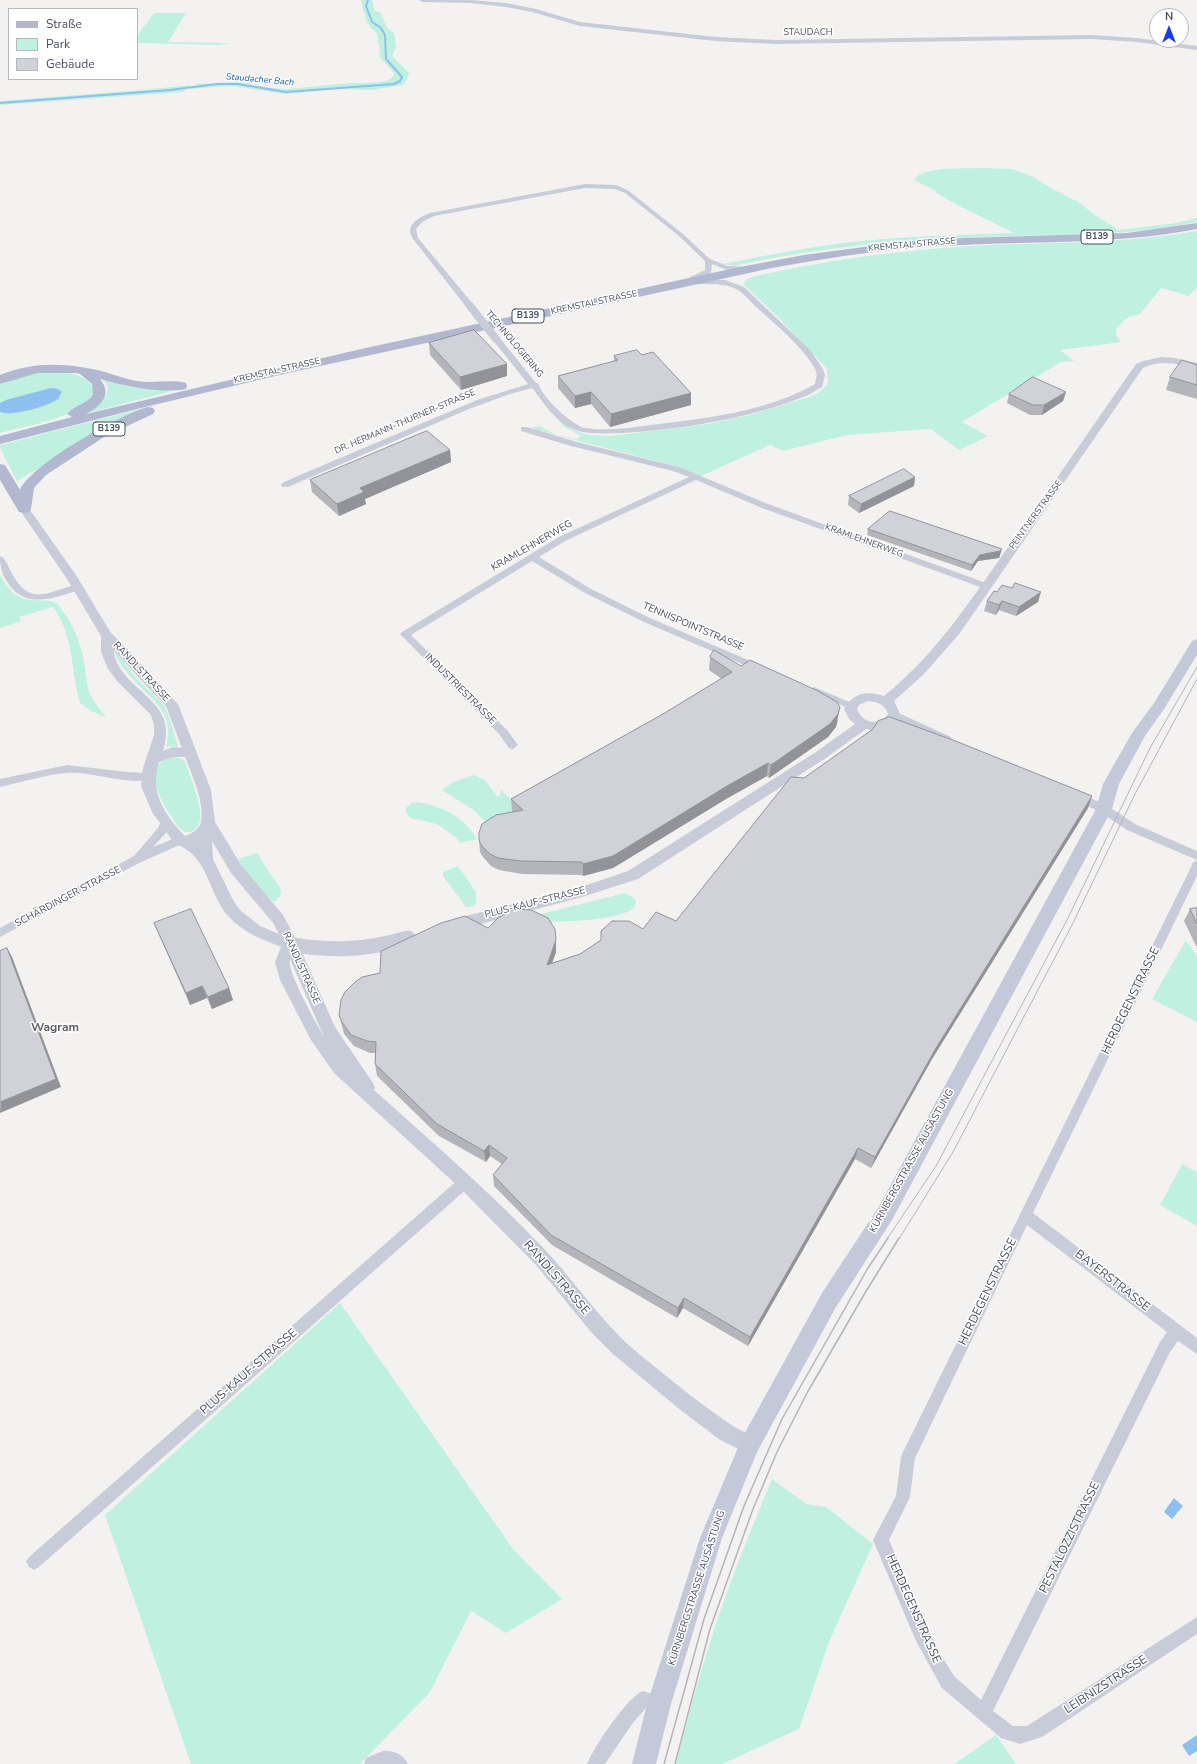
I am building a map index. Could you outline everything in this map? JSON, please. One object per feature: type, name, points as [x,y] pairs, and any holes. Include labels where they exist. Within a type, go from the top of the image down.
[{"type":"main road","name":"KREMSTAL STRASSE","points":[[0,440],[224,383],[693,281],[837,253],[901,245],[968,241],[1121,236],[1164,232],[1197,226]]},
{"type":"main road","name":"B139","points":[[0,380],[24,371],[47,367],[66,367],[125,382],[151,386],[180,386],[238,380]]},
{"type":"main road","name":"B139","points":[[0,440],[76,414],[93,404],[98,399],[100,388],[98,383],[84,371]]},
{"type":"main road","name":"B139","points":[[24,509],[25,490],[33,478],[87,441],[144,412],[224,383]]},
{"type":"main road","points":[[0,468],[24,509]]},
{"type":"main road","points":[[1,496],[24,509]]},
{"type":"main road","name":"KÜRNBERGSTRASSE AUSÄSTUNG","points":[[644,1764],[659,1704],[711,1538],[749,1445],[829,1300],[885,1214],[1104,809],[1111,784],[1139,733],[1159,706],[1197,644]]},
{"type":"street","name":"STAUDACH","points":[[422,0],[507,5],[537,11],[580,24],[723,39],[776,42],[1092,37],[1137,40],[1197,48]]},
{"type":"street","name":"TECHNOLOGIERING","points":[[693,281],[721,282],[741,289],[776,321],[814,361],[821,375],[821,381],[816,388],[796,398],[733,415],[641,428],[598,432],[579,428],[566,422],[556,413],[412,233],[413,227],[416,222],[437,213],[585,186],[616,187],[637,199],[681,235],[708,260],[727,268],[750,269]]},
{"type":"street","points":[[678,285],[706,274],[709,268],[708,260]]},
{"type":"street","points":[[741,289],[740,282],[742,277],[770,265]]},
{"type":"street","name":"PEINTNERSTRASSE","points":[[886,701],[906,685],[933,658],[956,630],[1140,366],[1146,362],[1159,359],[1176,360],[1197,366]]},
{"type":"street","name":"DR. HERMANN-THURNER-STRASSE","points":[[285,485],[327,465],[483,400],[535,385]]},
{"type":"street","name":"KRAMLEHNERWEG","points":[[524,429],[574,444],[676,469],[765,506],[986,586]]},
{"type":"street","name":"KRAMLEHNERWEG","points":[[405,634],[562,539],[697,477]]},
{"type":"street","name":"RANDLSTRASSE","points":[[24,509],[78,587],[107,636],[127,655],[143,675],[172,704],[204,790],[206,859]]},
{"type":"street","name":"TENNISPOINTSTRASSE","points":[[532,557],[588,591],[647,620],[771,673]]},
{"type":"street","points":[[0,558],[18,590],[30,596],[50,596],[78,587]]},
{"type":"street","name":"INDUSTRIESTRASSE","points":[[405,634],[503,732],[513,745]]},
{"type":"street","name":"RANDLSTRASSE","points":[[107,636],[107,653],[112,664],[126,683],[152,707],[157,715],[161,734],[158,751],[148,776],[150,792],[158,811],[183,841],[206,859]]},
{"type":"street","points":[[808,688],[851,706]]},
{"type":"street","points":[[866,697],[886,701],[893,709],[890,719],[876,726],[864,724],[854,718],[850,710],[851,706],[859,699],[866,697]]},
{"type":"street","points":[[890,719],[956,747],[903,730],[890,719]]},
{"type":"street","name":"PLUS-KAUF-STRASSE","points":[[444,928],[607,884],[633,875],[773,784],[821,755],[864,724]]},
{"type":"street","points":[[154,759],[173,752],[190,753]]},
{"type":"street","points":[[0,783],[67,769],[127,776],[148,776]]},
{"type":"street","points":[[1068,792],[1104,809],[1131,827],[1196,856]]},
{"type":"street","name":"SCHÄRDINGER STRASSE","points":[[136,860],[162,830],[166,822]]},
{"type":"street","points":[[183,841],[195,838],[206,826]]},
{"type":"street","name":"RANDLSTRASSE","points":[[206,826],[236,869],[278,919],[290,939],[329,1030],[374,1099]]},
{"type":"street","name":"SCHÄRDINGER STRASSE","points":[[0,933],[136,860],[183,841]]},
{"type":"street","name":"HERDEGENSTRASSE","points":[[983,1712],[948,1682],[937,1664],[922,1636],[881,1540],[903,1497],[908,1458],[1026,1216],[1059,1144],[1150,963],[1196,856]]},
{"type":"street","points":[[206,859],[227,903],[235,914],[255,930],[271,938],[289,944],[324,951],[347,951],[371,948],[423,934]]},
{"type":"street","name":"RANDLSTRASSE","points":[[289,944],[282,962],[287,980],[305,1017],[323,1047],[339,1068],[351,1081],[374,1099],[465,1182],[542,1259],[573,1298],[608,1337],[648,1374],[727,1433],[749,1445]]},
{"type":"street","name":"PLUS-KAUF-STRASSE","points":[[34,1562],[465,1182]]},
{"type":"street","name":"BAYERSTRASSE","points":[[1026,1216],[1197,1347]]},
{"type":"street","name":"PESTALOZZISTRASSE","points":[[983,1712],[1165,1347],[1176,1331]]},
{"type":"street","name":"LEIBNIZSTRASSE","points":[[983,1712],[1012,1736],[1026,1736],[1036,1731],[1197,1625]]},
{"type":"street","points":[[595,1764],[626,1718],[643,1700],[659,1704]]},
{"type":"street","points":[[372,1764],[378,1760],[389,1758],[400,1764]]},
{"type":"green space","points":[[361,0],[372,0],[374,10],[381,13],[387,28],[394,33],[396,47],[392,56],[409,73],[403,85],[372,90],[338,89],[286,94],[230,86],[191,89],[197,84],[237,82],[271,88],[287,89],[386,81],[393,77],[394,73],[379,56],[380,51],[377,34],[367,23]]},
{"type":"green space","points":[[154,13],[186,13],[168,42],[233,43],[218,45],[138,43],[138,35]]},
{"type":"green space","points":[[191,85],[183,92],[0,105],[0,101]]},
{"type":"green space","points":[[984,168],[1012,169],[1034,177],[1078,202],[1119,230],[1176,223],[1197,218],[1197,222],[1171,227],[1118,233],[954,238],[891,242],[828,249],[765,259],[734,266],[723,264],[828,245],[864,241],[928,236],[1014,233],[959,206],[936,193],[936,191],[914,180],[919,175],[935,170]]},
{"type":"green space","points":[[1197,231],[1197,287],[1189,296],[1161,288],[1140,314],[1129,317],[1122,322],[1116,330],[1116,335],[1121,342],[1060,350],[1074,361],[1061,362],[962,422],[988,436],[959,450],[931,429],[847,435],[783,451],[770,445],[701,476],[675,466],[556,435],[577,439],[581,436],[563,426],[559,420],[573,430],[589,435],[610,436],[708,424],[753,414],[809,397],[820,392],[828,383],[827,369],[777,316],[745,286],[744,283],[746,280],[752,277],[833,261],[916,251],[971,246],[1084,242],[1141,238]]},
{"type":"green space","points":[[57,372],[74,374],[82,377],[94,389],[90,399],[81,407],[54,419],[0,433],[0,385],[12,379],[31,373]]},
{"type":"green space","points":[[102,379],[120,385],[138,388],[176,390],[88,413],[102,402],[106,395],[108,386]]},
{"type":"green space","points":[[156,405],[126,417],[17,481],[0,448],[0,445]]},
{"type":"green space","points":[[540,426],[556,435],[533,429],[533,427]]},
{"type":"green space","points":[[0,574],[7,587],[16,595],[24,599],[54,602],[64,612],[81,647],[89,692],[106,717],[91,711],[80,703],[69,642],[60,619],[53,607],[19,617],[21,621],[0,628]]},
{"type":"green space","points":[[109,644],[137,679],[164,705],[178,746],[166,747],[168,734],[164,714],[159,706],[126,672]]},
{"type":"green space","points":[[176,757],[185,762],[199,803],[199,824],[194,830],[185,832],[177,825],[166,808],[161,799],[156,781],[156,772],[159,765],[165,760]]},
{"type":"green space","points":[[474,775],[485,780],[498,797],[501,790],[519,807],[517,816],[491,832],[485,822],[475,811],[442,790],[453,782]]},
{"type":"green space","points":[[417,802],[435,806],[451,813],[465,824],[477,839],[461,843],[437,824],[410,818],[406,812],[406,808],[412,803]]},
{"type":"green space","points":[[257,853],[281,890],[280,896],[274,902],[249,879],[238,859]]},
{"type":"green space","points":[[458,866],[476,892],[476,903],[474,906],[466,907],[443,876],[443,872]]},
{"type":"green space","points":[[625,893],[634,898],[636,901],[634,908],[625,913],[613,916],[579,921],[531,921],[521,919]]},
{"type":"green space","points":[[1186,940],[1197,956],[1197,1022],[1152,999]]},
{"type":"green space","points":[[1182,1164],[1197,1172],[1197,1226],[1160,1205]]},
{"type":"green space","points":[[340,1303],[513,1549],[562,1599],[506,1633],[471,1611],[430,1692],[360,1764],[191,1764],[105,1515]]},
{"type":"green space","points":[[772,1479],[806,1504],[826,1507],[873,1544],[829,1642],[799,1729],[722,1764],[676,1764],[698,1682],[726,1594]]},
{"type":"green space","points":[[996,1735],[1016,1764],[954,1764]]},
{"type":"water","points":[[51,388],[58,389],[62,392],[59,398],[55,401],[21,412],[0,412],[0,403],[6,400]]},
{"type":"water","points":[[1174,1498],[1183,1506],[1172,1519],[1164,1512]]},
{"type":"water","points":[[1197,1735],[1197,1751],[1189,1756],[1182,1745]]},
{"type":"building","points":[[474,330],[507,364],[460,377],[429,343]]},
{"type":"building","points":[[637,350],[642,355],[653,352],[691,393],[611,414],[591,392],[575,396],[558,376],[618,360],[614,356]]},
{"type":"building","points":[[1182,360],[1197,365],[1197,385],[1170,377]]},
{"type":"building","points":[[1033,377],[1066,392],[1044,405],[1033,405],[1009,394]]},
{"type":"building","points":[[427,431],[450,450],[360,488],[364,492],[337,504],[310,480]]},
{"type":"building","points":[[904,469],[915,477],[861,504],[849,496]]},
{"type":"building","points":[[890,511],[1002,549],[1000,551],[980,555],[972,565],[868,529]]},
{"type":"building","points":[[1015,583],[1041,592],[1019,607],[1002,601],[999,605],[987,601],[994,591],[997,592],[1002,585],[1012,588]]},
{"type":"building","points":[[714,650],[741,666],[750,660],[818,691],[837,702],[840,707],[838,714],[830,724],[771,765],[768,763],[727,786],[613,856],[583,864],[582,862],[521,861],[498,858],[490,854],[481,845],[479,833],[482,824],[496,815],[523,810],[511,799],[663,714],[732,672],[710,657]]},
{"type":"building","points":[[890,717],[958,742],[1092,796],[936,1048],[875,1157],[858,1148],[750,1337],[684,1298],[678,1308],[551,1235],[493,1175],[507,1158],[489,1145],[484,1151],[437,1124],[375,1064],[376,1042],[367,1041],[351,1035],[339,1015],[341,1000],[345,992],[362,977],[380,973],[381,951],[441,923],[465,916],[488,928],[498,918],[516,909],[531,910],[548,918],[555,929],[556,940],[547,965],[580,954],[601,940],[601,931],[612,921],[629,921],[643,929],[656,912],[676,921],[791,777],[804,778],[873,729],[878,721]]},
{"type":"building","points":[[1197,908],[1197,924],[1190,909]]},
{"type":"building","points":[[191,909],[229,988],[208,997],[202,986],[186,993],[154,923]]},
{"type":"building","points":[[7,948],[56,1079],[0,1102],[0,951]]},
{"type":"waterway","name":"Staudacher Bach","points":[[0,103],[170,90],[217,84],[238,84],[286,92],[394,84],[400,81],[402,77],[386,59],[385,35],[381,28],[372,22],[366,6],[368,0]]},
{"type":"tram line","points":[[887,1239],[936,1166],[1067,920],[1150,748],[1197,667]]},
{"type":"tram line","points":[[899,1239],[953,1152],[1072,925],[1135,794],[1197,679]]},
{"type":"tram line","points":[[664,1764],[704,1619],[744,1506],[782,1419],[868,1268],[888,1238]]},
{"type":"tram line","points":[[675,1764],[710,1629],[753,1509],[777,1452],[807,1393],[899,1238]]},
{"type":"district","name":"Wagram","points":[[55,1028]]}]
